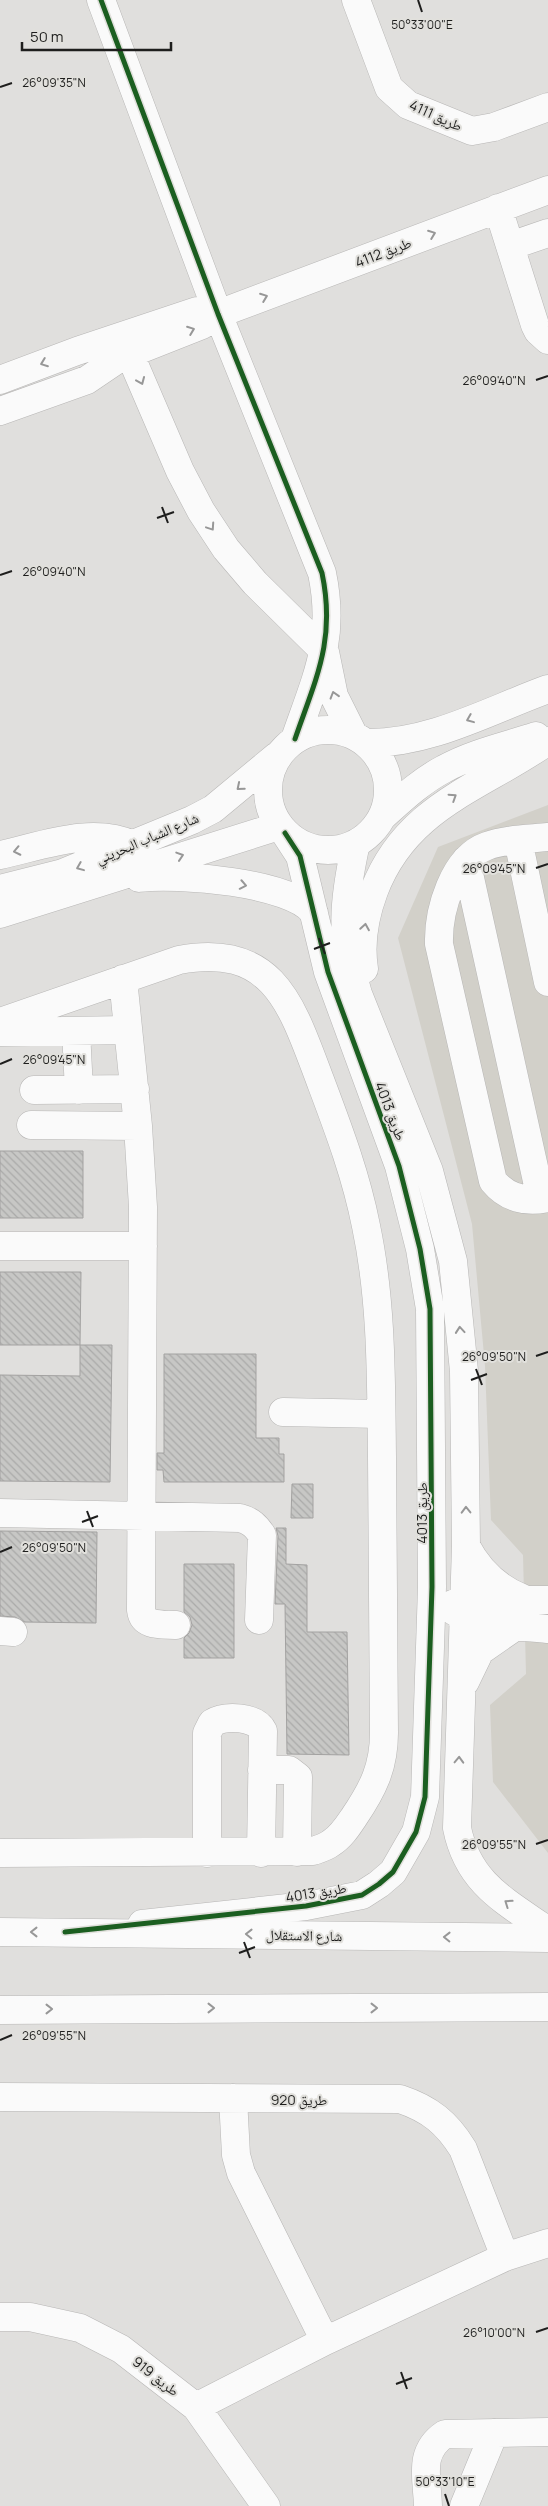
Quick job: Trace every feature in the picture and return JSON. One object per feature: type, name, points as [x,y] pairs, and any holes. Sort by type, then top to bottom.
[{"type":"street","points":[[101,0],[218,314],[322,573],[328,600],[325,652],[334,696],[360,739],[378,755],[385,769],[389,785],[388,801],[382,816],[372,832],[356,843],[342,848],[312,848],[298,842],[282,830],[270,810],[267,791],[270,773],[286,748],[325,652]]},
{"type":"street","name":"طريق 4111","points":[[356,0],[389,88],[408,105],[472,131],[546,113]]},
{"type":"street","name":"طريق 4112","points":[[126,345],[202,325],[218,314],[548,190]]},
{"type":"street","points":[[498,208],[535,324],[538,331],[548,340]]},
{"type":"street","points":[[510,246],[548,233]]},
{"type":"street","points":[[126,345],[180,471],[206,519],[226,549],[255,583],[325,652]]},
{"type":"street","points":[[0,380],[77,351],[126,345]]},
{"type":"street","points":[[0,411],[87,380],[126,345]]},
{"type":"street","points":[[77,351],[87,380]]},
{"type":"street","points":[[509,703],[548,670]]},
{"type":"street","points":[[286,748],[308,732],[323,729],[339,730],[360,739],[389,744],[415,739],[548,689]]},
{"type":"street","points":[[382,816],[415,788],[446,768],[463,760],[548,732]]},
{"type":"street","points":[[373,1028],[363,962],[364,933],[369,904],[379,877],[394,851],[412,828],[434,809],[548,741]]},
{"type":"street","name":"شارع الشباب البحريني","points":[[0,889],[63,874],[213,809],[286,748]]},
{"type":"street","name":"شارع الشباب البحريني","points":[[0,914],[90,884],[282,830]]},
{"type":"street","name":"طريق 4013","points":[[282,830],[300,856],[328,972],[399,1166],[420,1249],[430,1310],[447,1607],[462,1691],[457,1828],[460,1843],[473,1871],[483,1883],[548,1931]]},
{"type":"street","points":[[0,855],[99,836],[117,838],[133,845]]},
{"type":"street","points":[[466,860],[545,1199],[511,1197],[502,1192],[493,1181],[439,944],[440,914],[452,882],[466,860],[487,846],[548,837]]},
{"type":"street","points":[[518,840],[548,982]]},
{"type":"street","name":"طريق 4013","points":[[66,1932],[333,1903],[362,1895],[393,1872],[416,1832],[426,1797],[447,1607],[466,1546],[464,1371],[453,1261],[429,1171],[358,994],[351,972],[344,933],[344,902],[356,843]]},
{"type":"street","points":[[90,884],[153,876],[216,879],[295,898],[309,905],[314,913]]},
{"type":"street","points":[[0,1022],[178,960],[204,955],[228,958],[259,972],[272,982],[287,1001],[298,1024],[342,1137],[366,1226],[379,1316],[384,1754],[379,1774],[370,1793],[346,1829],[332,1843],[314,1851],[261,1853],[0,1853]]},
{"type":"street","points":[[123,979],[138,1126],[143,1246],[140,1516],[142,1614],[144,1619],[152,1624],[176,1625]]},
{"type":"street","points":[[0,1032],[128,1030]]},
{"type":"street","points":[[76,1031],[79,1090]]},
{"type":"street","points":[[34,1090],[135,1089]]},
{"type":"street","points":[[31,1124],[138,1126]]},
{"type":"street","points":[[0,1246],[143,1246]]},
{"type":"street","points":[[283,1412],[381,1414]]},
{"type":"street","points":[[0,1513],[240,1518],[250,1521],[262,1535],[263,1545],[259,1620]]},
{"type":"street","points":[[466,1546],[477,1564],[490,1579],[511,1594],[536,1600]]},
{"type":"street","points":[[447,1607],[536,1600]]},
{"type":"street","points":[[447,1607],[485,1623],[548,1629]]},
{"type":"street","points":[[462,1691],[480,1651],[516,1626]]},
{"type":"street","points":[[206,1853],[207,1733],[212,1723],[222,1719],[250,1720],[260,1725],[263,1731],[261,1853]]},
{"type":"street","points":[[262,1770],[289,1770],[298,1777],[297,1852]]},
{"type":"street","name":"شارع الاستقلال","points":[[0,1932],[548,1938]]},
{"type":"street","points":[[0,2010],[548,2007]]},
{"type":"street","name":"طريق 920","points":[[0,2097],[400,2099],[433,2113],[454,2133],[463,2149],[505,2257]]},
{"type":"street","points":[[233,2098],[236,2155],[241,2173],[325,2341]]},
{"type":"street","points":[[196,2407],[325,2341],[505,2257],[548,2243]]},
{"type":"street","name":"طريق 919","points":[[0,2317],[30,2317],[80,2328],[121,2349],[196,2407],[266,2506]]},
{"type":"street","points":[[428,2506],[426,2457],[433,2442],[445,2434],[548,2432]]},
{"type":"street","points":[[464,2506],[494,2433]]},
{"type":"shaded area","points":[[548,805],[548,1853],[493,1782],[490,1705],[526,1674],[523,1555],[491,1520],[485,1366],[472,1224],[398,938],[438,847]]},
{"type":"building","points":[[0,1151],[83,1151],[83,1218],[0,1218]]},
{"type":"building","points":[[0,1272],[81,1272],[80,1345],[0,1345]]},
{"type":"building","points":[[80,1345],[112,1345],[110,1482],[0,1481],[0,1375],[80,1376]]},
{"type":"building","points":[[164,1354],[256,1354],[256,1438],[279,1438],[279,1454],[284,1454],[284,1482],[164,1482],[163,1470],[157,1470],[157,1453],[164,1453]]},
{"type":"building","points":[[292,1484],[313,1484],[313,1518],[291,1518]]},
{"type":"building","points":[[276,1528],[286,1528],[286,1564],[307,1565],[307,1632],[347,1632],[349,1755],[287,1754],[285,1604],[275,1604],[278,1536]]},
{"type":"building","points":[[0,1531],[97,1532],[96,1623],[24,1622],[15,1617],[0,1616]]},
{"type":"building","points":[[184,1564],[234,1564],[234,1658],[184,1658],[184,1638],[189,1633],[192,1625],[190,1617],[184,1612]]},
{"type":"cycle path","points":[[101,0],[218,314],[322,573],[327,619],[322,658],[295,739]]},
{"type":"cycle path","points":[[65,1932],[306,1906],[362,1895],[393,1872],[416,1832],[425,1797],[432,1587],[430,1309],[420,1249],[399,1166],[328,972],[300,856],[285,833]]}]
